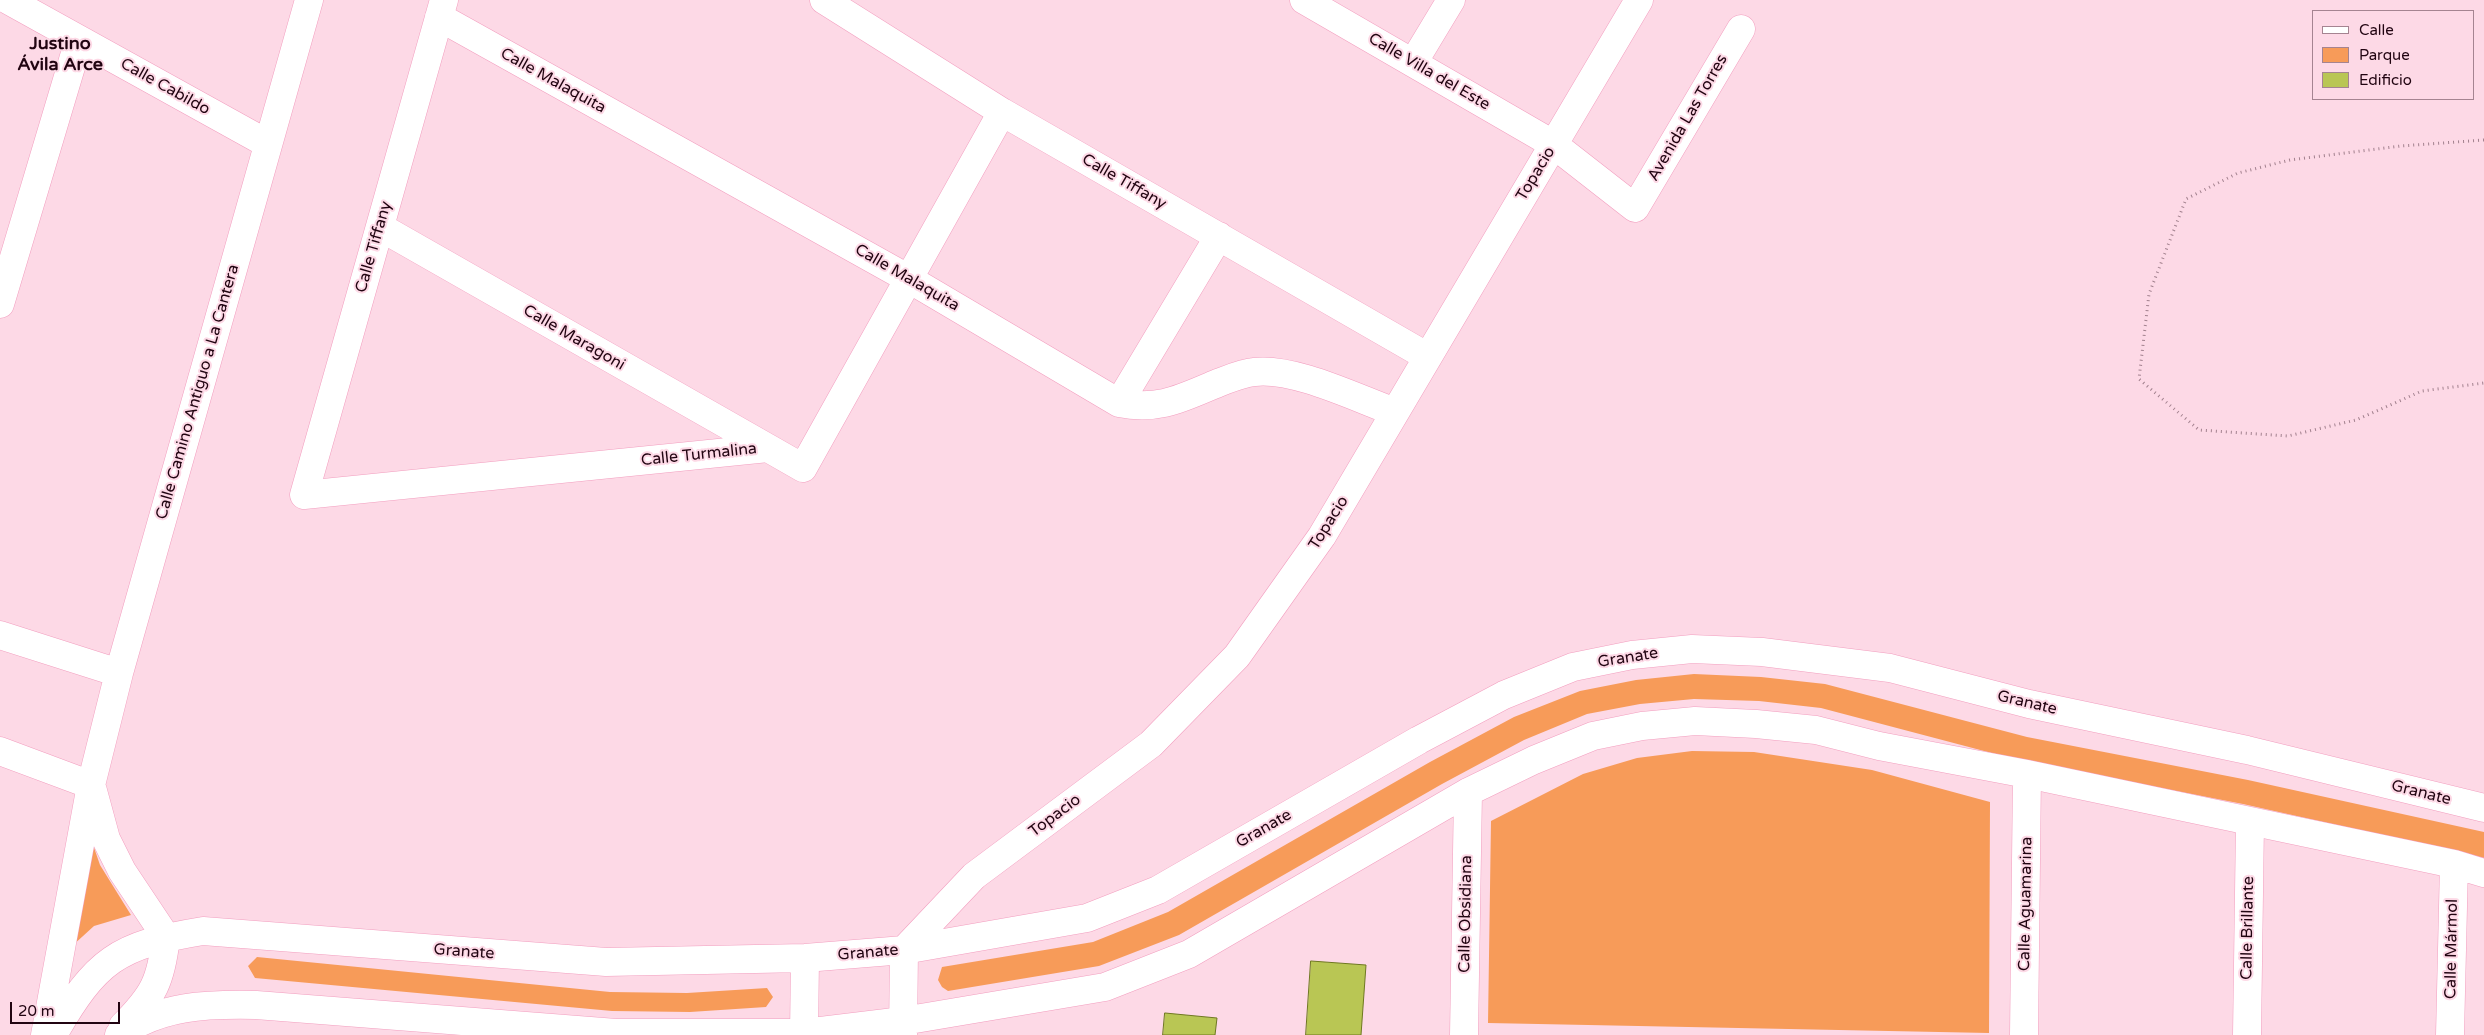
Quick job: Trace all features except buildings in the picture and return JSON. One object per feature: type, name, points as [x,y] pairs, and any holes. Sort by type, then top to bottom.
[{"type":"street","name":"Calle Cabildo","points":[[8,0],[268,144]]},
{"type":"street","name":"Calle Camino Antiguo a La Cantera","points":[[45,1035],[91,785],[119,673],[309,0]]},
{"type":"street","name":"Calle Tiffany","points":[[824,0],[1002,112],[1428,357]]},
{"type":"street","name":"Calle Villa del Este","points":[[1304,0],[1553,144],[1636,208]]},
{"type":"street","points":[[1413,63],[1451,0]]},
{"type":"street","name":"Topacio","points":[[904,950],[974,876],[1151,744],[1236,656],[1322,536],[1638,0]]},
{"type":"street","name":"Calle Tiffany","points":[[304,495],[441,9]]},
{"type":"street","name":"Calle Malaquita","points":[[441,9],[1120,403],[1139,407],[1166,404],[1229,378],[1253,372],[1281,372],[1395,412]]},
{"type":"street","name":"Avenida Las Torres","points":[[1636,208],[1741,28]]},
{"type":"street","points":[[0,304],[79,40]]},
{"type":"street","name":"Calle Turmalina","points":[[304,495],[768,448],[803,468],[1002,112]]},
{"type":"street","name":"Calle Maragoni","points":[[380,227],[768,448]]},
{"type":"street","points":[[1120,403],[1219,236]]},
{"type":"street","points":[[0,635],[119,673]]},
{"type":"street","name":"Granate","points":[[54,1035],[89,979],[108,962],[131,948],[166,937],[203,931],[606,962],[805,958],[904,950],[1086,918],[1158,890],[1419,740],[1504,695],[1573,667],[1632,655],[1692,649],[1762,652],[1890,668],[2029,704],[2247,750],[2484,808]]},
{"type":"street","points":[[119,1035],[130,1027],[154,1017],[203,1004],[256,1005],[391,1026],[616,1033],[804,1034],[903,1028],[1105,987],[1189,954],[1468,792],[1534,760],[1593,736],[1642,726],[1695,721],[1756,724],[1816,730],[1879,746],[2027,774],[2454,864],[2484,874]]},
{"type":"street","points":[[0,751],[91,785],[106,839],[122,871],[166,937],[163,960],[156,986],[145,1004],[115,1035]]},
{"type":"street","name":"Calle Aguamarina","points":[[2024,1035],[2027,774]]},
{"type":"street","name":"Calle Obsidiana","points":[[1464,1035],[1468,792]]},
{"type":"street","name":"Calle Brillante","points":[[2247,1035],[2250,822]]},
{"type":"street","name":"Calle Mármol","points":[[2450,1035],[2454,864]]},
{"type":"street","points":[[903,1028],[904,950]]},
{"type":"street","points":[[804,1034],[805,958]]},
{"type":"path","points":[[2484,140],[2401,146],[2290,160],[2238,173],[2186,200],[2149,294],[2139,379],[2199,430],[2288,436],[2356,420],[2422,390],[2484,383]]},
{"type":"green space","points":[[1694,674],[1761,677],[1825,684],[2027,737],[2248,780],[2484,832],[2484,858],[2243,804],[2022,761],[1821,708],[1759,701],[1694,699],[1640,704],[1587,714],[1524,740],[1442,784],[1179,935],[1099,966],[948,991],[942,987],[938,980],[942,967],[1093,942],[1168,912],[1430,762],[1514,717],[1580,691],[1636,680]]},
{"type":"green space","points":[[1692,751],[1754,752],[1872,770],[1990,802],[1989,1033],[1488,1023],[1491,821],[1583,774],[1637,758]]},
{"type":"green space","points":[[88,830],[100,865],[131,915],[94,926],[60,957]]},
{"type":"green space","points":[[257,957],[610,992],[687,993],[767,988],[773,997],[766,1007],[690,1012],[612,1011],[255,978],[248,966]]},
{"type":"district","name":"Justino Ávila Arce","points":[[60,54]]}]
